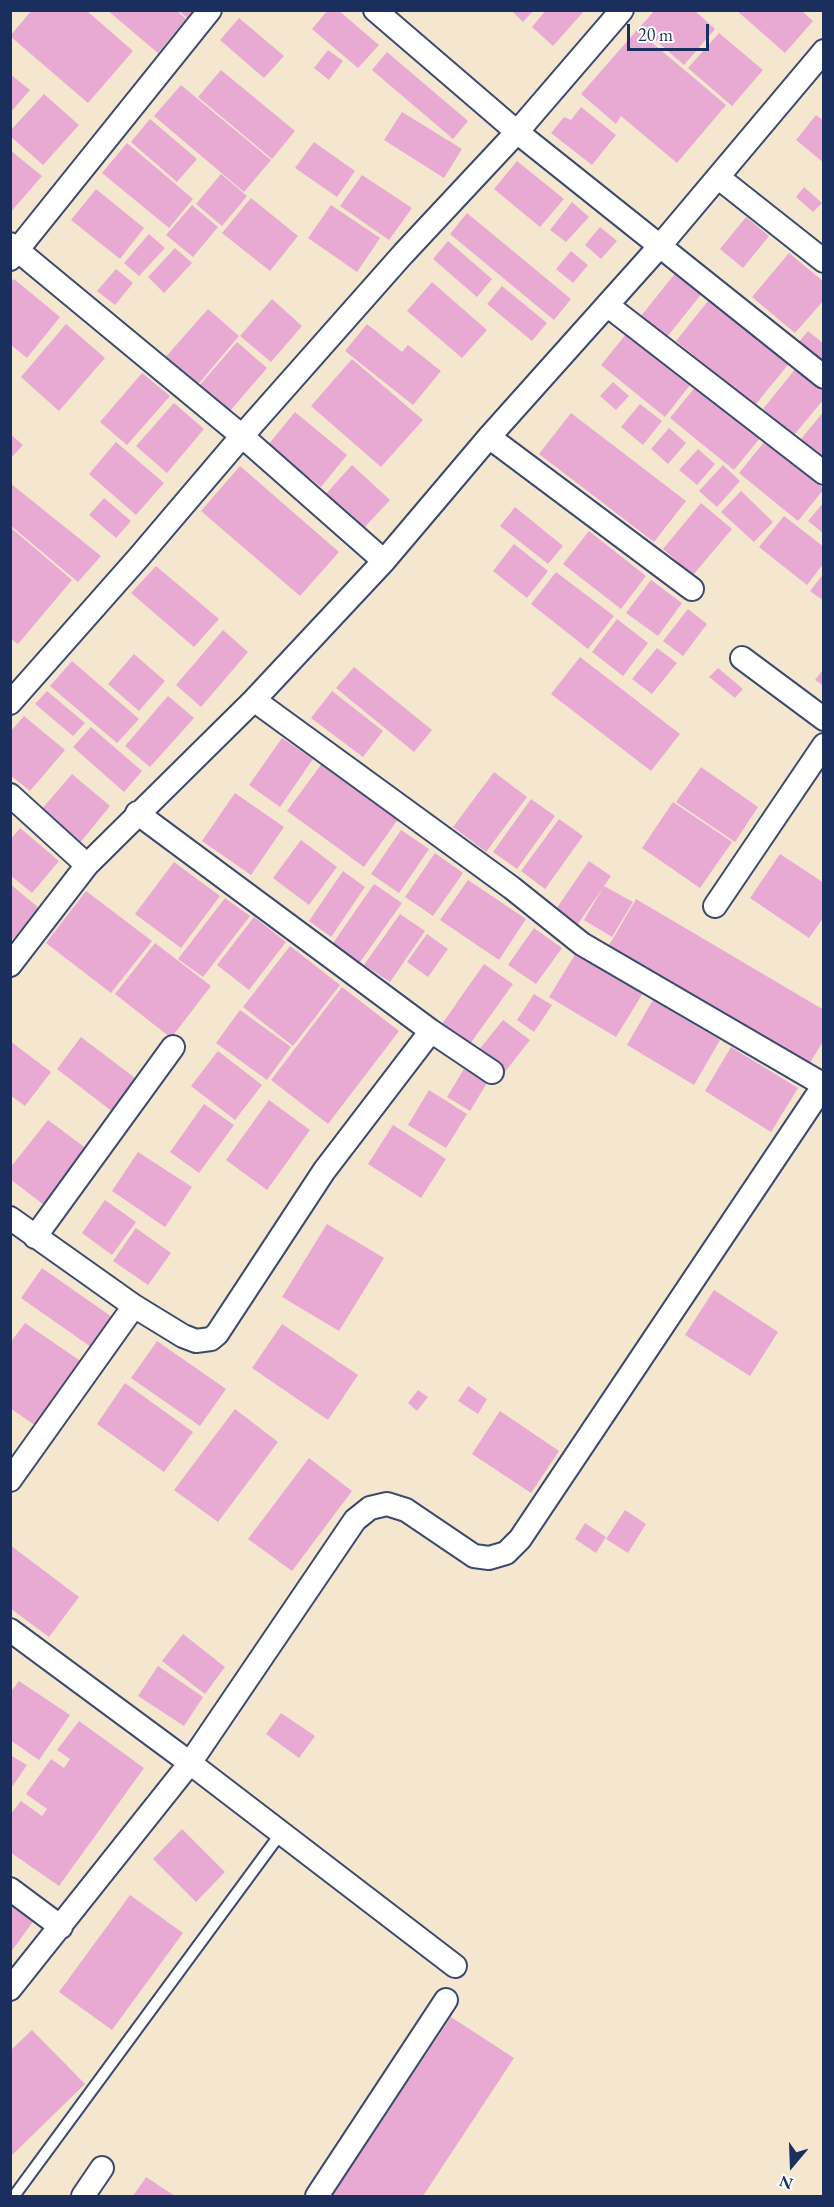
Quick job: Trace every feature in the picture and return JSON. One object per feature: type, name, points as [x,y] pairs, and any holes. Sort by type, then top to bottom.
[{"type":"street","points":[[210,10],[13,251],[242,436],[384,561]]},
{"type":"street","points":[[375,10],[517,132],[659,248],[824,377]]},
{"type":"street","points":[[10,703],[242,436],[403,254],[517,132],[622,10]]},
{"type":"street","points":[[10,965],[87,866],[137,813],[254,700],[384,561],[489,437],[659,248],[824,51]]},
{"type":"street","points":[[719,178],[824,261]]},
{"type":"street","points":[[607,305],[824,473]]},
{"type":"street","points":[[489,437],[692,589]]},
{"type":"street","points":[[742,658],[824,719]]},
{"type":"street","points":[[10,1989],[62,1927],[190,1763],[355,1520],[370,1508],[387,1504],[406,1510],[474,1556],[489,1558],[506,1553],[520,1539],[824,1085],[582,944],[512,888],[254,700]]},
{"type":"street","points":[[715,906],[824,745]]},
{"type":"street","points":[[10,795],[87,866]]},
{"type":"street","points":[[137,813],[430,1031],[492,1072]]},
{"type":"street","points":[[10,1218],[134,1306],[183,1336],[196,1341],[211,1339],[324,1171],[430,1031]]},
{"type":"street","points":[[35,1237],[172,1047]]},
{"type":"street","points":[[10,1480],[134,1306]]},
{"type":"street","points":[[10,1630],[190,1763],[455,1966]]},
{"type":"street","points":[[10,1889],[62,1927]]},
{"type":"street","points":[[318,2196],[446,2000]]},
{"type":"street","points":[[83,2196],[102,2168]]},
{"type":"lane","points":[[14,2196],[281,1833]]},
{"type":"building","points":[[32,10],[86,10],[133,51],[88,103],[10,36]]},
{"type":"building","points":[[107,10],[176,10],[186,19],[158,53]]},
{"type":"building","points":[[178,10],[195,10],[188,19]]},
{"type":"building","points":[[328,10],[338,10],[379,45],[358,68],[312,29]]},
{"type":"building","points":[[511,10],[534,10],[523,22]]},
{"type":"building","points":[[546,10],[585,10],[553,46],[532,27]]},
{"type":"building","points":[[655,10],[694,10],[715,29],[684,65],[640,27]]},
{"type":"building","points":[[736,10],[801,10],[813,21],[785,53]]},
{"type":"building","points":[[239,18],[284,56],[264,78],[220,40]]},
{"type":"building","points":[[637,30],[726,105],[677,163],[621,116],[616,124],[581,94]]},
{"type":"building","points":[[719,33],[763,70],[732,106],[688,68]]},
{"type":"building","points":[[328,50],[343,61],[329,80],[314,68]]},
{"type":"building","points":[[387,52],[468,121],[453,139],[372,70]]},
{"type":"building","points":[[221,70],[295,131],[272,159],[198,97]]},
{"type":"building","points":[[10,74],[30,90],[10,113]]},
{"type":"building","points":[[181,85],[271,160],[244,192],[154,116]]},
{"type":"building","points":[[44,94],[79,125],[43,165],[10,136],[10,131]]},
{"type":"building","points":[[581,107],[616,135],[592,165],[551,133],[564,117],[571,120]]},
{"type":"building","points":[[402,112],[462,149],[444,178],[384,140]]},
{"type":"building","points":[[816,115],[824,121],[824,163],[796,140]]},
{"type":"building","points":[[150,119],[197,159],[177,182],[131,142]]},
{"type":"building","points":[[314,142],[355,171],[337,197],[295,168]]},
{"type":"building","points":[[127,143],[193,199],[169,228],[102,173]]},
{"type":"building","points":[[10,150],[42,176],[10,213]]},
{"type":"building","points":[[517,161],[564,199],[540,227],[494,189]]},
{"type":"building","points":[[221,174],[247,196],[222,226],[196,204]]},
{"type":"building","points":[[362,175],[412,208],[389,240],[340,206]]},
{"type":"building","points":[[804,187],[822,203],[813,212],[796,197]]},
{"type":"building","points":[[96,189],[144,228],[120,259],[71,220]]},
{"type":"building","points":[[251,198],[298,236],[270,271],[222,233]]},
{"type":"building","points":[[572,202],[589,217],[566,242],[550,230]]},
{"type":"building","points":[[192,205],[218,227],[193,257],[166,235]]},
{"type":"building","points":[[331,205],[380,238],[357,272],[308,238]]},
{"type":"building","points":[[467,213],[571,299],[554,320],[450,234]]},
{"type":"building","points":[[746,217],[769,236],[743,268],[720,249]]},
{"type":"building","points":[[600,227],[617,241],[601,259],[585,245]]},
{"type":"building","points":[[149,234],[165,248],[139,276],[124,263]]},
{"type":"building","points":[[448,241],[492,279],[477,297],[433,259]]},
{"type":"building","points":[[175,248],[192,263],[164,293],[148,277]]},
{"type":"building","points":[[571,251],[588,265],[573,283],[556,269]]},
{"type":"building","points":[[789,253],[824,282],[824,300],[795,333],[752,297]]},
{"type":"building","points":[[116,269],[133,283],[115,305],[97,291]]},
{"type":"building","points":[[677,271],[703,292],[667,337],[641,316]]},
{"type":"building","points":[[14,279],[60,317],[27,358],[10,344],[10,283]]},
{"type":"building","points":[[432,282],[487,330],[462,358],[407,311]]},
{"type":"building","points":[[502,286],[547,323],[532,341],[487,304]]},
{"type":"building","points":[[712,296],[792,360],[755,405],[676,341]]},
{"type":"building","points":[[272,299],[302,326],[271,362],[240,336]]},
{"type":"building","points":[[208,309],[239,336],[195,388],[163,360]]},
{"type":"building","points":[[66,324],[105,358],[59,411],[21,377]]},
{"type":"building","points":[[367,324],[402,352],[408,345],[441,371],[413,405],[345,351]]},
{"type":"building","points":[[808,331],[824,344],[824,366],[797,344]]},
{"type":"building","points":[[627,333],[690,385],[665,417],[601,365]]},
{"type":"building","points":[[237,342],[267,368],[229,412],[199,386]]},
{"type":"building","points":[[352,359],[423,420],[381,467],[311,406]]},
{"type":"building","points":[[796,368],[824,391],[824,399],[794,435],[763,409]]},
{"type":"building","points":[[142,373],[170,396],[127,445],[100,422]]},
{"type":"building","points":[[613,382],[629,396],[616,410],[600,396]]},
{"type":"building","points":[[696,386],[760,438],[734,470],[670,418]]},
{"type":"building","points":[[174,403],[204,429],[167,473],[136,446]]},
{"type":"building","points":[[640,404],[662,421],[643,445],[621,427]]},
{"type":"building","points":[[824,411],[824,457],[801,439]]},
{"type":"building","points":[[295,412],[347,455],[321,487],[268,445]]},
{"type":"building","points":[[571,413],[686,501],[654,542],[539,454]]},
{"type":"building","points":[[669,428],[686,443],[668,464],[651,449]]},
{"type":"building","points":[[10,434],[23,445],[10,459]]},
{"type":"building","points":[[765,441],[824,489],[798,521],[739,473]]},
{"type":"building","points":[[116,442],[164,483],[136,515],[89,474]]},
{"type":"building","points":[[698,449],[715,464],[697,485],[679,470]]},
{"type":"building","points":[[352,465],[390,500],[361,531],[323,497]]},
{"type":"building","points":[[723,465],[740,481],[717,507],[699,491]]},
{"type":"building","points":[[240,466],[339,552],[300,596],[201,511]]},
{"type":"building","points":[[10,483],[101,556],[78,582],[10,525]]},
{"type":"building","points":[[741,491],[773,522],[754,542],[721,512]]},
{"type":"building","points":[[104,498],[131,521],[116,538],[89,515]]},
{"type":"building","points":[[824,502],[824,534],[808,521]]},
{"type":"building","points":[[701,503],[732,529],[693,575],[663,549]]},
{"type":"building","points":[[515,507],[563,546],[548,564],[500,526]]},
{"type":"building","points":[[784,516],[824,547],[824,563],[807,585],[759,547]]},
{"type":"building","points":[[10,527],[72,580],[18,644],[10,638]]},
{"type":"building","points":[[589,531],[646,576],[621,609],[563,564]]},
{"type":"building","points":[[514,544],[548,571],[527,598],[493,571]]},
{"type":"building","points":[[156,566],[219,619],[194,647],[131,593]]},
{"type":"building","points":[[556,572],[614,616],[588,649],[531,604]]},
{"type":"building","points":[[824,573],[824,601],[810,591]]},
{"type":"building","points":[[651,580],[682,603],[658,636],[626,613]]},
{"type":"building","points":[[688,609],[707,624],[683,656],[663,641]]},
{"type":"building","points":[[617,619],[648,643],[623,676],[592,652]]},
{"type":"building","points":[[223,630],[248,652],[201,707],[176,685]]},
{"type":"building","points":[[657,648],[677,663],[652,694],[632,679]]},
{"type":"building","points":[[134,654],[165,681],[139,711],[108,684]]},
{"type":"building","points":[[580,657],[680,734],[651,771],[551,694]]},
{"type":"building","points":[[72,661],[139,719],[117,743],[50,686]]},
{"type":"building","points":[[354,667],[432,730],[414,752],[336,688]]},
{"type":"building","points":[[718,668],[743,689],[735,698],[709,677]]},
{"type":"building","points":[[824,668],[824,686],[815,680]]},
{"type":"building","points":[[47,691],[85,723],[73,736],[35,704]]},
{"type":"building","points":[[332,691],[383,731],[363,757],[311,718]]},
{"type":"building","points":[[168,696],[194,718],[150,767],[125,746]]},
{"type":"building","points":[[24,716],[65,750],[30,791],[10,775],[10,732]]},
{"type":"building","points":[[91,727],[142,771],[124,792],[73,747]]},
{"type":"building","points":[[282,738],[313,759],[280,807],[249,785]]},
{"type":"building","points":[[323,762],[399,818],[364,867],[287,811]]},
{"type":"building","points":[[701,767],[758,807],[735,842],[676,802]]},
{"type":"building","points":[[494,772],[527,797],[486,852],[453,827]]},
{"type":"building","points":[[72,774],[110,806],[80,843],[41,810]]},
{"type":"building","points":[[235,793],[284,827],[251,875],[202,841]]},
{"type":"building","points":[[531,799],[555,816],[517,869],[493,852]]},
{"type":"building","points":[[673,802],[732,842],[700,888],[642,848]]},
{"type":"building","points":[[559,819],[583,836],[545,889],[521,871]]},
{"type":"building","points":[[20,828],[59,861],[32,893],[10,875],[10,840]]},
{"type":"building","points":[[401,830],[429,849],[399,893],[371,874]]},
{"type":"building","points":[[301,840],[337,867],[309,905],[273,878]]},
{"type":"building","points":[[435,853],[463,873],[433,916],[405,897]]},
{"type":"building","points":[[780,854],[824,883],[824,917],[809,938],[750,898]]},
{"type":"building","points":[[589,861],[611,876],[578,924],[556,909]]},
{"type":"building","points":[[174,862],[220,896],[181,948],[135,914]]},
{"type":"building","points":[[343,871],[365,887],[331,937],[309,921]]},
{"type":"building","points":[[468,880],[526,919],[499,960],[440,920]]},
{"type":"building","points":[[10,884],[39,908],[13,939],[10,937]]},
{"type":"building","points":[[374,884],[402,903],[360,962],[333,943]]},
{"type":"building","points":[[604,886],[633,902],[612,937],[584,920]]},
{"type":"building","points":[[86,891],[152,941],[111,993],[46,943]]},
{"type":"building","points":[[225,898],[250,916],[203,977],[178,959]]},
{"type":"building","points":[[636,899],[824,1010],[824,1040],[808,1066],[608,947]]},
{"type":"building","points":[[400,914],[425,931],[390,982],[364,965]]},
{"type":"building","points":[[254,917],[286,942],[249,990],[217,965]]},
{"type":"building","points":[[534,928],[562,948],[536,984],[508,965]]},
{"type":"building","points":[[427,934],[448,949],[428,977],[407,962]]},
{"type":"building","points":[[155,943],[211,986],[171,1038],[115,994]]},
{"type":"building","points":[[290,946],[340,985],[293,1046],[243,1007]]},
{"type":"building","points":[[576,953],[643,993],[616,1037],[549,997]]},
{"type":"building","points":[[484,964],[513,984],[470,1044],[442,1024]]},
{"type":"building","points":[[342,987],[399,1031],[328,1124],[271,1080]]},
{"type":"building","points":[[534,994],[552,1005],[534,1032],[517,1020]]},
{"type":"building","points":[[653,1000],[720,1040],[694,1085],[627,1045]]},
{"type":"building","points":[[240,1010],[291,1047],[267,1080],[216,1043]]},
{"type":"building","points":[[503,1020],[530,1040],[504,1073],[478,1051]]},
{"type":"building","points":[[81,1037],[139,1081],[114,1113],[57,1069]]},
{"type":"building","points":[[10,1041],[51,1072],[25,1106],[10,1095]]},
{"type":"building","points":[[731,1047],[798,1088],[771,1132],[705,1091]]},
{"type":"building","points":[[218,1051],[262,1085],[235,1120],[191,1086]]},
{"type":"building","points":[[464,1069],[487,1083],[470,1111],[447,1097]]},
{"type":"building","points":[[429,1090],[467,1114],[446,1148],[408,1125]]},
{"type":"building","points":[[269,1100],[310,1130],[267,1190],[226,1160]]},
{"type":"building","points":[[204,1104],[234,1125],[199,1173],[170,1152]]},
{"type":"building","points":[[48,1120],[87,1149],[44,1205],[10,1179],[10,1168]]},
{"type":"building","points":[[393,1125],[446,1159],[421,1198],[368,1164]]},
{"type":"building","points":[[138,1152],[192,1187],[165,1227],[112,1191]]},
{"type":"building","points":[[105,1200],[136,1222],[112,1255],[82,1233]]},
{"type":"building","points":[[327,1224],[384,1258],[339,1331],[282,1297]]},
{"type":"building","points":[[136,1228],[171,1253],[148,1285],[113,1261]]},
{"type":"building","points":[[42,1268],[112,1317],[91,1347],[21,1298]]},
{"type":"building","points":[[714,1290],[778,1332],[750,1376],[685,1335]]},
{"type":"building","points":[[25,1323],[82,1362],[36,1426],[10,1408],[10,1343]]},
{"type":"building","points":[[282,1324],[358,1375],[328,1420],[252,1368]]},
{"type":"building","points":[[157,1341],[226,1389],[200,1426],[131,1378]]},
{"type":"building","points":[[125,1383],[193,1432],[164,1472],[97,1424]]},
{"type":"building","points":[[468,1386],[487,1399],[478,1414],[458,1401]]},
{"type":"building","points":[[418,1390],[428,1397],[417,1411],[408,1403]]},
{"type":"building","points":[[235,1409],[278,1442],[218,1522],[174,1490]]},
{"type":"building","points":[[500,1411],[559,1451],[531,1493],[472,1454]]},
{"type":"building","points":[[309,1458],[352,1491],[292,1571],[248,1539]]},
{"type":"building","points":[[625,1510],[646,1524],[628,1553],[606,1539]]},
{"type":"building","points":[[585,1523],[606,1537],[596,1553],[575,1539]]},
{"type":"building","points":[[10,1545],[79,1597],[49,1637],[10,1608]]},
{"type":"building","points":[[183,1634],[225,1667],[205,1694],[162,1661]]},
{"type":"building","points":[[158,1666],[203,1697],[184,1726],[138,1696]]},
{"type":"building","points":[[19,1681],[70,1715],[39,1760],[10,1740],[10,1693]]},
{"type":"building","points":[[281,1713],[315,1736],[299,1758],[266,1734]]},
{"type":"building","points":[[79,1721],[144,1768],[59,1886],[10,1852],[10,1815],[21,1801],[42,1816],[47,1809],[26,1794],[51,1759],[64,1768],[70,1759],[57,1750]]},
{"type":"building","points":[[10,1755],[27,1765],[10,1790]]},
{"type":"building","points":[[182,1829],[225,1872],[196,1902],[153,1859]]},
{"type":"building","points":[[130,1895],[183,1933],[112,2030],[59,1992]]},
{"type":"building","points":[[10,1896],[38,1915],[10,1953]]},
{"type":"building","points":[[451,2017],[514,2058],[423,2196],[332,2196]]},
{"type":"building","points":[[32,2030],[85,2084],[10,2157],[10,2051]]},
{"type":"building","points":[[146,2177],[175,2196],[133,2196]]}]
